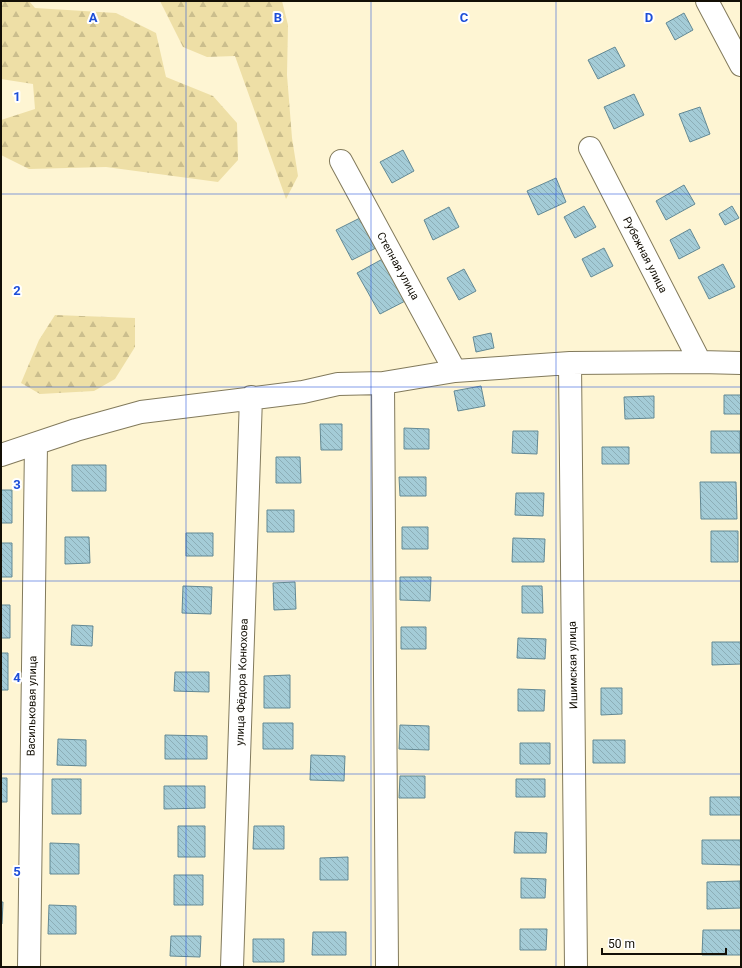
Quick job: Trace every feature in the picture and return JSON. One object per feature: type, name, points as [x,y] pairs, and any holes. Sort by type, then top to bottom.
[{"type":"street","points":[[707,1],[741,65]]},
{"type":"street","name":"Рубежная улица","points":[[590,148],[700,362]]},
{"type":"street","name":"Степная улица","points":[[341,161],[455,372]]},
{"type":"street","points":[[1,455],[76,430],[141,412],[251,397],[303,392],[338,384],[382,383],[455,372],[570,363],[741,363]]},
{"type":"street","name":"Ишимская улица","points":[[570,363],[576,967]]},
{"type":"street","points":[[382,383],[387,967]]},
{"type":"street","name":"улица Фёдора Конюхова","points":[[232,967],[251,397]]},
{"type":"street","name":"Васильковая улица","points":[[29,967],[36,444]]},
{"type":"green space","points":[[1,1],[29,1],[35,8],[116,13],[156,33],[166,77],[213,96],[237,123],[238,160],[218,182],[106,167],[29,169],[1,155],[1,120],[35,109],[33,84],[1,79]]},
{"type":"green space","points":[[160,1],[282,1],[288,25],[287,75],[292,138],[298,176],[286,199],[235,56],[207,57],[183,47]]},
{"type":"green space","points":[[55,315],[135,318],[135,347],[115,379],[94,391],[40,394],[21,383],[39,340]]},
{"type":"building","points":[[684,13],[693,30],[675,40],[666,23]]},
{"type":"building","points":[[615,47],[625,66],[598,79],[588,60]]},
{"type":"building","points":[[634,94],[644,115],[614,129],[604,107]]},
{"type":"building","points":[[700,107],[710,134],[690,142],[679,114]]},
{"type":"building","points":[[403,150],[414,171],[392,183],[380,162]]},
{"type":"building","points":[[556,178],[566,202],[538,215],[527,191]]},
{"type":"building","points":[[684,185],[695,204],[666,220],[656,201]]},
{"type":"building","points":[[584,206],[596,227],[575,238],[564,217]]},
{"type":"building","points":[[732,206],[739,218],[725,225],[719,214]]},
{"type":"building","points":[[449,207],[459,227],[433,240],[424,220]]},
{"type":"building","points":[[360,218],[376,248],[352,260],[336,230]]},
{"type":"building","points":[[690,229],[700,248],[679,259],[670,240]]},
{"type":"building","points":[[604,248],[613,266],[591,277],[582,259]]},
{"type":"building","points":[[388,256],[411,298],[380,314],[357,273]]},
{"type":"building","points":[[723,264],[735,287],[709,299],[698,277]]},
{"type":"building","points":[[464,269],[476,291],[459,300],[447,278]]},
{"type":"building","points":[[491,333],[494,348],[476,352],[473,337]]},
{"type":"building","points":[[481,386],[485,406],[458,411],[454,391]]},
{"type":"building","points":[[724,395],[741,395],[741,414],[724,414]]},
{"type":"building","points":[[654,396],[654,418],[625,419],[624,397]]},
{"type":"building","points":[[320,424],[342,424],[342,450],[321,450]]},
{"type":"building","points":[[404,428],[429,429],[429,449],[404,449]]},
{"type":"building","points":[[513,431],[538,431],[537,454],[512,453]]},
{"type":"building","points":[[711,431],[740,431],[740,453],[711,453]]},
{"type":"building","points":[[602,447],[629,447],[629,464],[602,464]]},
{"type":"building","points":[[276,457],[300,457],[301,483],[276,483]]},
{"type":"building","points":[[72,465],[106,465],[106,491],[72,491]]},
{"type":"building","points":[[399,477],[426,477],[426,496],[400,496]]},
{"type":"building","points":[[700,482],[736,482],[737,519],[701,519]]},
{"type":"building","points":[[1,490],[12,490],[12,523],[1,523]]},
{"type":"building","points":[[516,493],[544,493],[543,516],[515,515]]},
{"type":"building","points":[[267,510],[294,510],[294,532],[267,532]]},
{"type":"building","points":[[402,527],[428,527],[428,549],[402,549]]},
{"type":"building","points":[[711,531],[738,531],[738,562],[711,562]]},
{"type":"building","points":[[186,533],[213,533],[213,556],[186,556]]},
{"type":"building","points":[[65,537],[89,537],[90,563],[65,564]]},
{"type":"building","points":[[513,538],[545,539],[544,562],[512,562]]},
{"type":"building","points":[[1,543],[12,543],[12,577],[1,577]]},
{"type":"building","points":[[400,577],[431,577],[430,601],[400,600]]},
{"type":"building","points":[[295,582],[296,609],[274,610],[273,583]]},
{"type":"building","points":[[183,586],[212,587],[211,614],[182,613]]},
{"type":"building","points":[[522,586],[542,586],[543,613],[522,613]]},
{"type":"building","points":[[1,605],[10,605],[10,638],[1,638]]},
{"type":"building","points":[[72,625],[93,626],[92,646],[71,645]]},
{"type":"building","points":[[401,627],[426,627],[426,649],[401,649]]},
{"type":"building","points":[[518,638],[546,639],[545,659],[517,658]]},
{"type":"building","points":[[712,642],[741,642],[741,664],[712,665]]},
{"type":"building","points":[[1,653],[8,653],[8,690],[1,690]]},
{"type":"building","points":[[175,672],[209,672],[209,692],[174,691]]},
{"type":"building","points":[[290,675],[290,708],[264,708],[264,676]]},
{"type":"building","points":[[601,688],[622,688],[622,714],[601,715]]},
{"type":"building","points":[[518,689],[545,690],[544,711],[518,711]]},
{"type":"building","points":[[263,723],[293,723],[293,749],[263,749]]},
{"type":"building","points":[[400,725],[429,726],[429,750],[399,749]]},
{"type":"building","points":[[165,735],[207,736],[207,759],[165,759]]},
{"type":"building","points":[[58,739],[86,740],[86,766],[57,765]]},
{"type":"building","points":[[593,740],[625,740],[625,763],[593,763]]},
{"type":"building","points":[[520,743],[550,743],[550,764],[520,764]]},
{"type":"building","points":[[311,755],[345,756],[344,781],[310,780]]},
{"type":"building","points":[[400,776],[425,776],[425,798],[399,798]]},
{"type":"building","points":[[1,778],[7,778],[7,802],[1,802]]},
{"type":"building","points":[[52,779],[81,779],[81,814],[52,814]]},
{"type":"building","points":[[516,779],[545,779],[545,797],[516,797]]},
{"type":"building","points":[[164,786],[205,786],[205,808],[164,809]]},
{"type":"building","points":[[710,797],[741,797],[741,815],[710,815]]},
{"type":"building","points":[[178,826],[205,826],[205,857],[178,857]]},
{"type":"building","points":[[254,826],[284,826],[284,849],[253,849]]},
{"type":"building","points":[[515,832],[547,833],[546,853],[514,853]]},
{"type":"building","points":[[702,840],[741,840],[741,865],[702,864]]},
{"type":"building","points":[[50,843],[79,844],[79,874],[50,874]]},
{"type":"building","points":[[348,857],[348,880],[320,880],[320,858]]},
{"type":"building","points":[[174,875],[203,875],[203,905],[174,905]]},
{"type":"building","points":[[521,878],[546,879],[545,898],[521,898]]},
{"type":"building","points":[[740,881],[741,908],[707,909],[707,882]]},
{"type":"building","points":[[1,902],[3,902],[2,924],[1,924]]},
{"type":"building","points":[[49,905],[76,906],[76,934],[48,934]]},
{"type":"building","points":[[520,929],[547,929],[546,950],[520,950]]},
{"type":"building","points":[[703,930],[741,930],[741,955],[702,955]]},
{"type":"building","points":[[313,932],[346,932],[346,955],[312,955]]},
{"type":"building","points":[[171,936],[201,936],[200,957],[170,956]]},
{"type":"building","points":[[253,939],[284,939],[284,962],[253,962]]}]
